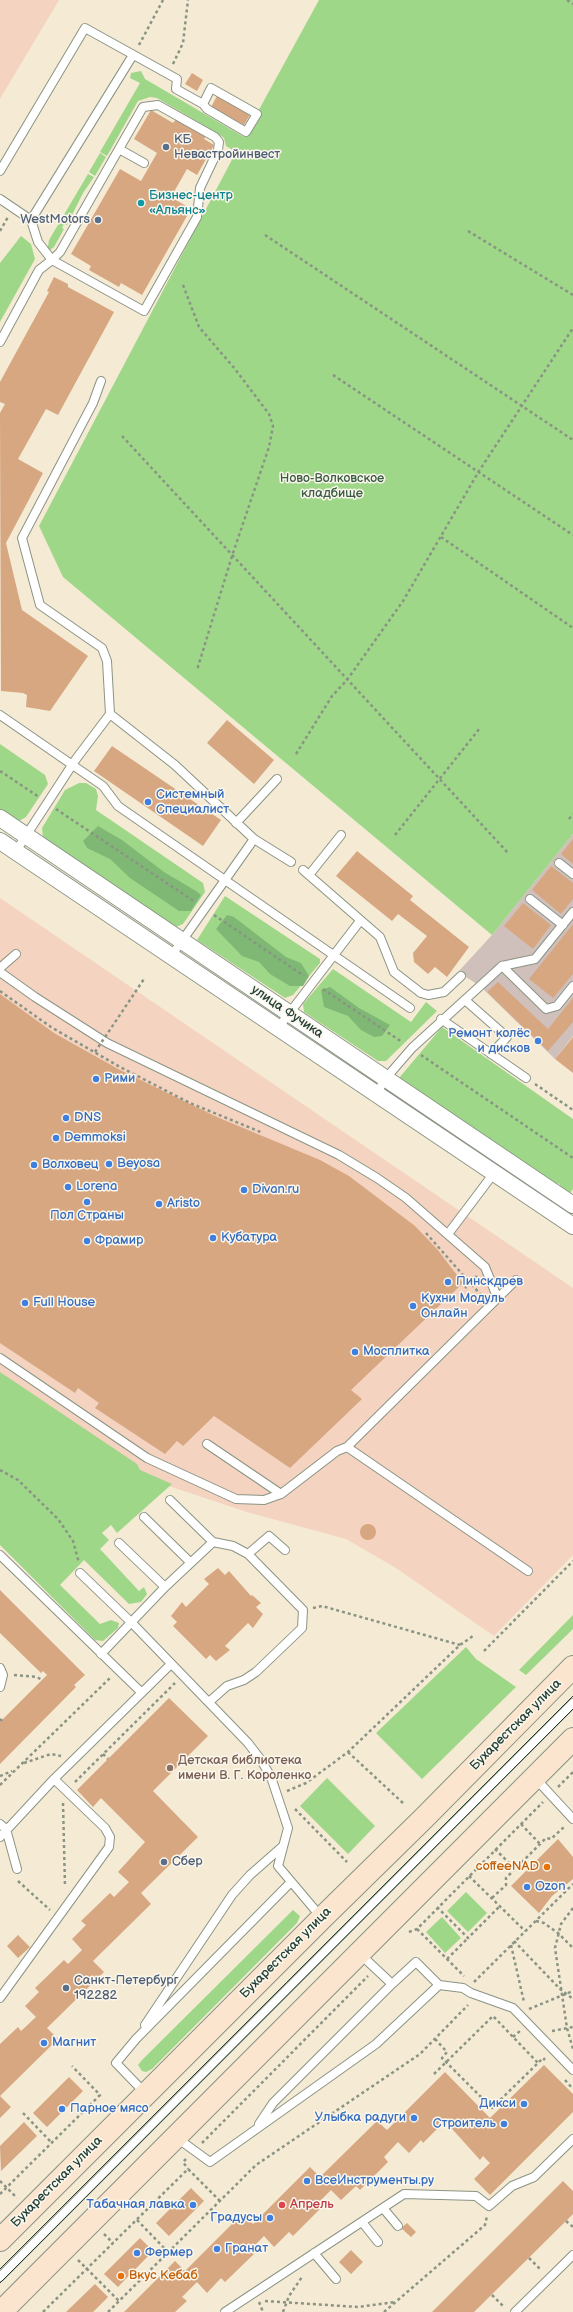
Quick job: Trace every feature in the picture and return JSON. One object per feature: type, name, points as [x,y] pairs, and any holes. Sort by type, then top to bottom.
[{"type":"main road","name":"Бухарестская улица","points":[[0,2240],[425,1817],[573,1667]]},
{"type":"main road","points":[[1,2312],[175,2137],[367,1961],[534,1777],[573,1739]]},
{"type":"street","name":"улица Фучика","points":[[0,818],[572,1203]]},
{"type":"street","name":"улица Фучика","points":[[0,840],[573,1226]]},
{"type":"lane","points":[[0,171],[85,28],[177,79],[176,89],[203,104],[207,110],[246,132],[257,114],[211,88],[203,104]]},
{"type":"lane","points":[[31,220],[132,55]]},
{"type":"lane","points":[[0,199],[31,220],[38,242],[52,260],[144,311],[197,217],[200,188],[218,150],[219,142],[215,137],[158,105],[143,107],[60,252],[52,260],[39,270],[0,342]]},
{"type":"lane","points":[[120,149],[144,163]]},
{"type":"lane","points":[[16,851],[72,766],[110,714],[107,661],[102,648],[40,605],[22,538],[93,402],[101,381]]},
{"type":"lane","points":[[110,714],[175,765],[254,839],[291,862]]},
{"type":"lane","points":[[0,715],[103,786],[118,806],[410,1008]]},
{"type":"lane","points":[[236,823],[277,779]]},
{"type":"lane","points":[[341,835],[306,873],[380,937],[394,972],[421,993],[428,995],[444,992],[461,976]]},
{"type":"lane","points":[[172,955],[254,839]]},
{"type":"lane","points":[[559,863],[573,874]]},
{"type":"lane","points":[[530,899],[563,925]]},
{"type":"lane","points":[[376,1094],[386,1078],[412,1048],[441,1020],[502,966],[535,959],[573,912]]},
{"type":"lane","points":[[278,1028],[360,921]]},
{"type":"lane","points":[[0,968],[16,954]]},
{"type":"lane","points":[[502,966],[546,1009],[557,1006],[573,986]]},
{"type":"lane","points":[[0,972],[35,998],[107,1043],[339,1155],[406,1198],[485,1267],[498,1299]]},
{"type":"lane","points":[[465,1000],[507,1037],[491,1054]]},
{"type":"lane","points":[[441,1020],[526,1078]]},
{"type":"lane","points":[[448,1234],[494,1173]]},
{"type":"lane","points":[[0,1358],[147,1458],[194,1481],[236,1499],[264,1500],[281,1494],[337,1451],[346,1447],[516,1280]]},
{"type":"lane","points":[[207,1444],[281,1494]]},
{"type":"lane","points":[[346,1447],[528,1571]]},
{"type":"lane","points":[[170,1500],[213,1542],[233,1546],[248,1554],[303,1610],[302,1628],[256,1672],[244,1680],[227,1686],[209,1702]]},
{"type":"lane","points":[[144,1517],[190,1562]]},
{"type":"lane","points":[[248,1554],[269,1536],[285,1550]]},
{"type":"lane","points":[[101,1654],[190,1562],[213,1542]]},
{"type":"lane","points":[[118,1543],[165,1587]]},
{"type":"lane","points":[[0,1555],[141,1692]]},
{"type":"lane","points":[[80,1573],[132,1623],[209,1702],[261,1760],[278,1795],[288,1828],[278,1866],[322,1918]]},
{"type":"lane","points":[[0,1837],[3,1826],[54,1779],[171,1664]]},
{"type":"lane","points":[[0,1687],[2,1672]]},
{"type":"lane","points":[[0,2277],[573,1703]]},
{"type":"lane","points":[[534,1777],[573,1819]]},
{"type":"lane","points":[[0,1998],[109,1847],[110,1837],[105,1828],[54,1779]]},
{"type":"lane","points":[[3,1826],[17,1869]]},
{"type":"lane","points":[[136,2039],[232,1895],[250,1874],[283,1846]]},
{"type":"lane","points":[[145,2094],[116,2063],[136,2039],[291,1882]]},
{"type":"lane","points":[[367,1961],[392,1984]]},
{"type":"lane","points":[[255,2130],[273,2104],[392,1984],[416,1962],[439,1985],[463,1988],[471,1993],[513,2008],[521,2013],[538,2034],[573,2070]]},
{"type":"lane","points":[[175,2137],[210,2162],[376,2044],[439,1985]]},
{"type":"lane","points":[[225,2312],[316,2256],[362,2222],[404,2194],[476,2196],[489,2206],[512,2186],[534,2177],[573,2139]]},
{"type":"lane","points":[[383,2208],[398,2226]]},
{"type":"lane","points":[[362,2222],[378,2242]]},
{"type":"lane","points":[[515,2312],[573,2255]]},
{"type":"lane","points":[[316,2256],[336,2279]]},
{"type":"path","points":[[132,55],[150,28],[163,0]]},
{"type":"path","points":[[166,73],[177,59],[183,44],[188,0]]},
{"type":"path","points":[[567,0],[573,4]]},
{"type":"path","points":[[468,231],[573,295]]},
{"type":"path","points":[[265,235],[573,440]]},
{"type":"path","points":[[183,285],[199,327],[235,369],[269,414],[273,426],[269,447],[232,556],[197,670]]},
{"type":"path","points":[[296,754],[332,696],[347,680],[403,601],[480,471],[573,328]]},
{"type":"path","points":[[334,375],[480,471],[573,535]]},
{"type":"path","points":[[122,436],[509,854]]},
{"type":"path","points":[[441,537],[573,628]]},
{"type":"path","points":[[395,835],[480,728]]},
{"type":"path","points":[[0,771],[573,1158]]},
{"type":"path","points":[[569,819],[573,814]]},
{"type":"path","points":[[95,1052],[144,979]]},
{"type":"path","points":[[0,992],[51,1027],[172,1094],[268,1135]]},
{"type":"path","points":[[526,1078],[573,1110]]},
{"type":"path","points":[[421,1228],[491,1306]]},
{"type":"path","points":[[465,1288],[470,1283]]},
{"type":"path","points":[[0,1470],[18,1480],[58,1519],[73,1541],[80,1573]]},
{"type":"path","points":[[484,1651],[573,1560]]},
{"type":"path","points":[[303,1610],[322,1606],[460,1645]]},
{"type":"path","points":[[347,1862],[291,1805],[278,1795],[306,1783],[348,1752],[460,1645],[473,1636]]},
{"type":"path","points":[[0,1785],[118,1670]]},
{"type":"path","points":[[2,1672],[37,1677],[42,1680]]},
{"type":"path","points":[[68,1904],[64,1876],[62,1809],[66,1790],[182,1676]]},
{"type":"path","points":[[348,1752],[404,1804]]},
{"type":"path","points":[[22,1763],[51,1754],[76,1757]]},
{"type":"path","points":[[0,1776],[15,1770]]},
{"type":"path","points":[[404,1936],[417,1928],[438,1908],[573,1772]]},
{"type":"path","points":[[492,1898],[506,1885],[506,1878],[546,1838],[551,1839],[573,1819]]},
{"type":"path","points":[[521,1824],[540,1844]]},
{"type":"path","points":[[496,1849],[515,1869]]},
{"type":"path","points":[[17,1869],[16,1879],[58,1917]]},
{"type":"path","points":[[469,1876],[524,1931]]},
{"type":"path","points":[[417,1928],[472,1984],[573,1884]]},
{"type":"path","points":[[447,1959],[500,1906]]},
{"type":"path","points":[[438,1908],[468,1938]]},
{"type":"path","points":[[573,1908],[565,1916],[558,1933],[555,1948],[561,1996],[567,2028],[573,2049]]},
{"type":"path","points":[[535,1921],[544,1923],[558,1933],[573,1948]]},
{"type":"path","points":[[514,1941],[565,1994],[573,1999]]},
{"type":"path","points":[[511,1944],[524,1994],[521,2013]]},
{"type":"path","points":[[220,2201],[183,2162],[367,1961]]},
{"type":"path","points":[[521,2013],[573,1991]]},
{"type":"path","points":[[108,2312],[256,2165],[420,2054],[469,2004]]},
{"type":"path","points":[[434,2074],[493,2016],[538,2063]]},
{"type":"path","points":[[538,2034],[573,2027]]},
{"type":"path","points":[[513,2037],[521,2030]]},
{"type":"path","points":[[435,2039],[448,2052],[442,2058],[492,2108],[543,2058],[548,2063]]},
{"type":"path","points":[[0,2194],[100,2095],[72,2066]]},
{"type":"path","points":[[569,2084],[573,2089]]},
{"type":"path","points":[[23,2113],[52,2142]]},
{"type":"path","points":[[43,2312],[188,2169]]},
{"type":"path","points":[[0,2181],[20,2201]]},
{"type":"path","points":[[384,2312],[485,2225],[489,2206]]},
{"type":"path","points":[[137,2220],[168,2252]]},
{"type":"path","points":[[566,2221],[573,2227]]},
{"type":"path","points":[[283,2312],[286,2302],[296,2285],[316,2256]]},
{"type":"path","points":[[75,2257],[119,2301]]},
{"type":"path","points":[[529,2258],[549,2278]]},
{"type":"path","points":[[492,2295],[509,2312]]},
{"type":"path","points":[[263,2312],[258,2300],[358,2308],[396,2301]]},
{"type":"path","points":[[386,2304],[387,2309]]},
{"type":"shaded area","points":[[0,0],[59,0],[0,99]]},
{"type":"shaded area","points":[[573,834],[573,1036],[555,1059],[480,986],[458,972],[492,935]]},
{"type":"shaded area","points":[[0,898],[573,1288],[573,1555],[494,1636],[396,1568],[346,1539],[247,1512],[139,1476],[0,1388]]},
{"type":"green space","name":"Ново-Волковское кладбище","points":[[319,0],[573,0],[573,834],[492,935],[63,577],[39,526],[236,152],[226,146],[224,138],[217,133],[157,98],[150,97],[138,101],[107,156],[100,152],[140,83],[130,78],[131,73],[141,71],[145,79],[244,137]]},
{"type":"green space","points":[[100,153],[106,157],[95,176],[89,172]]},
{"type":"green space","points":[[88,174],[94,177],[83,193],[67,225],[64,224],[62,228],[64,229],[54,247],[47,252],[49,240]]},
{"type":"green space","points":[[21,236],[31,244],[35,259],[0,322],[0,263]]},
{"type":"green space","points":[[0,744],[45,775],[48,784],[26,817],[19,821],[0,809]]},
{"type":"green space","points":[[79,783],[86,783],[96,789],[98,796],[96,810],[203,883],[205,892],[183,924],[176,927],[43,838],[42,828],[65,790]]},
{"type":"green space","points":[[98,826],[122,840],[164,872],[201,895],[191,911],[179,911],[130,878],[110,859],[87,848],[83,841]]},
{"type":"green space","points":[[225,896],[320,959],[320,963],[293,995],[285,998],[197,940]]},
{"type":"green space","points":[[227,915],[234,917],[286,957],[301,963],[309,976],[303,986],[290,986],[270,974],[259,962],[242,956],[216,929]]},
{"type":"green space","points":[[333,969],[411,1022],[426,1002],[437,1011],[386,1061],[378,1061],[304,1012],[303,1004]]},
{"type":"green space","points":[[330,987],[359,1008],[390,1025],[382,1036],[374,1037],[361,1030],[348,1016],[324,1007],[321,990]]},
{"type":"green space","points":[[442,1027],[573,1119],[573,1189],[570,1193],[560,1186],[559,1183],[557,1185],[399,1078]]},
{"type":"green space","points":[[0,1372],[137,1464],[140,1470],[172,1484],[117,1533],[111,1525],[102,1533],[109,1540],[100,1549],[139,1591],[144,1587],[147,1594],[141,1602],[129,1604],[84,1560],[60,1585],[100,1624],[111,1620],[119,1623],[118,1628],[103,1641],[95,1640],[0,1545]]},
{"type":"green space","points":[[573,1615],[573,1629],[526,1675],[519,1670]]},
{"type":"green space","points":[[466,1647],[476,1659],[516,1687],[422,1779],[376,1733]]},
{"type":"green space","points":[[327,1778],[375,1826],[348,1854],[300,1806]]},
{"type":"green space","points":[[466,1892],[487,1913],[468,1932],[447,1911]]},
{"type":"green space","points":[[293,1910],[300,1916],[297,1923],[152,2069],[146,2072],[142,2071],[138,2065],[142,2060]]},
{"type":"green space","points":[[442,1917],[461,1938],[445,1953],[426,1932]]},
{"type":"building","points":[[192,73],[203,80],[197,91],[185,84]]},
{"type":"building","points":[[217,96],[250,115],[244,125],[211,107]]},
{"type":"building","name":"Бизнес-центр «Альянс»","points":[[151,110],[173,123],[176,119],[206,136],[204,139],[214,145],[197,175],[187,169],[171,197],[191,209],[142,295],[121,283],[119,287],[89,270],[91,266],[71,254],[120,169],[141,181],[157,153],[134,139]]},
{"type":"building","points":[[54,277],[68,284],[68,287],[114,312],[58,415],[46,409],[18,459],[43,473],[6,543],[22,610],[88,656],[50,711],[26,707],[27,695],[23,693],[1,691],[0,413],[5,404],[0,402],[0,382],[49,292],[47,291]]},
{"type":"building","points":[[227,720],[274,760],[254,784],[207,743]]},
{"type":"building","points":[[112,746],[221,820],[203,846],[94,771]]},
{"type":"building","points":[[573,839],[573,864],[561,854]]},
{"type":"building","points":[[357,851],[413,896],[410,900],[469,947],[447,977],[435,967],[428,974],[414,962],[413,953],[427,936],[398,914],[392,921],[336,876]]},
{"type":"building","points":[[551,866],[573,883],[573,899],[561,914],[532,890]]},
{"type":"building","points":[[523,903],[551,925],[533,949],[504,926]]},
{"type":"building","points":[[573,924],[573,974],[553,998],[529,979]]},
{"type":"building","points":[[498,982],[548,1029],[573,998],[573,1022],[548,1051],[487,992]]},
{"type":"building","name":"Кубатура","points":[[0,994],[54,1033],[120,1070],[217,1117],[320,1160],[349,1176],[415,1226],[437,1249],[463,1283],[351,1390],[362,1399],[290,1468],[214,1416],[183,1446],[177,1441],[165,1454],[95,1408],[99,1403],[78,1388],[75,1393],[0,1343]]},
{"type":"building","points":[[573,1037],[573,1073],[555,1059]]},
{"type":"building","points":[[365,1524],[371,1524],[376,1529],[374,1538],[371,1540],[365,1540],[360,1535],[360,1529]]},
{"type":"building","points":[[218,1568],[225,1575],[229,1571],[251,1596],[252,1595],[261,1603],[256,1607],[263,1614],[253,1628],[248,1623],[225,1646],[230,1650],[216,1661],[210,1655],[206,1659],[173,1626],[177,1622],[171,1616],[182,1602],[186,1607],[209,1584],[204,1579]]},
{"type":"building","points":[[0,1590],[85,1675],[74,1685],[76,1687],[0,1764],[0,1722],[47,1675],[43,1671],[41,1673],[0,1633]]},
{"type":"building","points":[[169,1698],[208,1736],[153,1791],[198,1837],[141,1893],[151,1904],[93,1961],[104,1972],[47,2028],[58,2039],[0,2096],[0,2044],[18,2027],[21,2031],[36,2017],[25,2006],[39,1992],[35,1988],[64,1960],[68,1964],[82,1950],[72,1939],[86,1925],[81,1921],[110,1893],[114,1897],[129,1882],[118,1872],[145,1842],[101,1798],[93,1807],[77,1790]]},
{"type":"building","points":[[558,1839],[573,1857],[573,1879],[552,1896],[539,1913],[511,1886]]},
{"type":"building","points":[[18,1935],[30,1947],[18,1958],[7,1946]]},
{"type":"building","points":[[544,2065],[573,2094],[573,2112],[490,2195],[474,2179],[490,2163],[483,2156],[480,2160],[445,2121],[423,2143],[421,2140],[409,2153],[398,2142],[384,2157],[388,2162],[360,2190],[356,2186],[341,2200],[331,2190],[317,2204],[321,2208],[293,2236],[289,2232],[274,2247],[264,2236],[250,2250],[254,2254],[225,2282],[221,2278],[207,2293],[197,2282],[182,2297],[187,2301],[175,2312],[124,2312],[175,2261],[185,2271],[242,2214],[253,2224],[310,2167],[320,2177],[377,2121],[387,2130],[445,2072],[490,2118]]},
{"type":"building","points":[[69,2077],[83,2091],[47,2127],[33,2113]]},
{"type":"building","points":[[0,2096],[11,2107],[0,2118]]},
{"type":"building","points":[[24,2122],[37,2136],[1,2171],[0,2146]]},
{"type":"building","points":[[563,2181],[573,2191],[573,2214],[566,2221],[474,2312],[432,2312]]},
{"type":"building","points":[[191,2188],[204,2201],[169,2236],[156,2223]]},
{"type":"building","points":[[407,2223],[416,2232],[411,2237],[401,2228]]},
{"type":"building","points":[[140,2238],[153,2251],[118,2287],[104,2274]]},
{"type":"building","points":[[351,2250],[363,2262],[351,2274],[339,2262]]},
{"type":"building","points":[[95,2284],[108,2297],[93,2312],[66,2312]]},
{"type":"tram line","points":[[0,2269],[573,1696]]},
{"type":"tram line","points":[[0,2283],[573,1709]]},
{"type":"place","name":"КБ Невастройинвест","points":[[166,147]]},
{"type":"place","name":"Бизнес-центр «Альянс»","points":[[141,203]]},
{"type":"place","name":"WestMotors","points":[[98,220]]},
{"type":"place","name":"Системный Специалист","points":[[148,802]]},
{"type":"place","name":"Ремонт колёс и дисков","points":[[538,1041]]},
{"type":"place","name":"Рими","points":[[96,1079]]},
{"type":"place","name":"DNS","points":[[66,1118]]},
{"type":"place","name":"Demmoksi","points":[[56,1138]]},
{"type":"place","name":"Beyosa","points":[[109,1164]]},
{"type":"place","name":"Волховец","points":[[34,1165]]},
{"type":"place","name":"Lorena","points":[[68,1187]]},
{"type":"place","name":"Divan.ru","points":[[244,1190]]},
{"type":"place","name":"Пол Страны","points":[[87,1202]]},
{"type":"place","name":"Aristo","points":[[159,1204]]},
{"type":"place","name":"Кубатура","points":[[213,1238]]},
{"type":"place","name":"Фрамир","points":[[87,1241]]},
{"type":"place","name":"Пинскдрев","points":[[448,1282]]},
{"type":"place","name":"Full House","points":[[25,1303]]},
{"type":"place","name":"Кухни Модуль Онлайн","points":[[413,1306]]},
{"type":"place","name":"Мосплитка","points":[[355,1352]]},
{"type":"place","name":"Детская библиотека имени В. Г. Короленко","points":[[170,1768]]},
{"type":"place","name":"Сбер","points":[[164,1862]]},
{"type":"place","name":"coffeeNAD","points":[[547,1867]]},
{"type":"place","name":"Ozon","points":[[527,1887]]},
{"type":"place","name":"Санкт-Петербург 192282","points":[[66,1988]]},
{"type":"place","name":"Магнит","points":[[44,2043]]},
{"type":"place","name":"Дикси","points":[[524,2104]]},
{"type":"place","name":"Парное мясо","points":[[62,2109]]},
{"type":"place","name":"Улыбка радуги","points":[[414,2118]]},
{"type":"place","name":"Строитель","points":[[504,2124]]},
{"type":"place","name":"ВсеИнструменты.ру","points":[[307,2181]]},
{"type":"place","name":"Табачная лавка","points":[[193,2205]]},
{"type":"place","name":"Апрель","points":[[282,2205]]},
{"type":"place","name":"Градусы","points":[[270,2218]]},
{"type":"place","name":"Гранат","points":[[217,2249]]},
{"type":"place","name":"Фермер","points":[[137,2253]]},
{"type":"place","name":"Вкус Кебаб","points":[[121,2276]]}]
